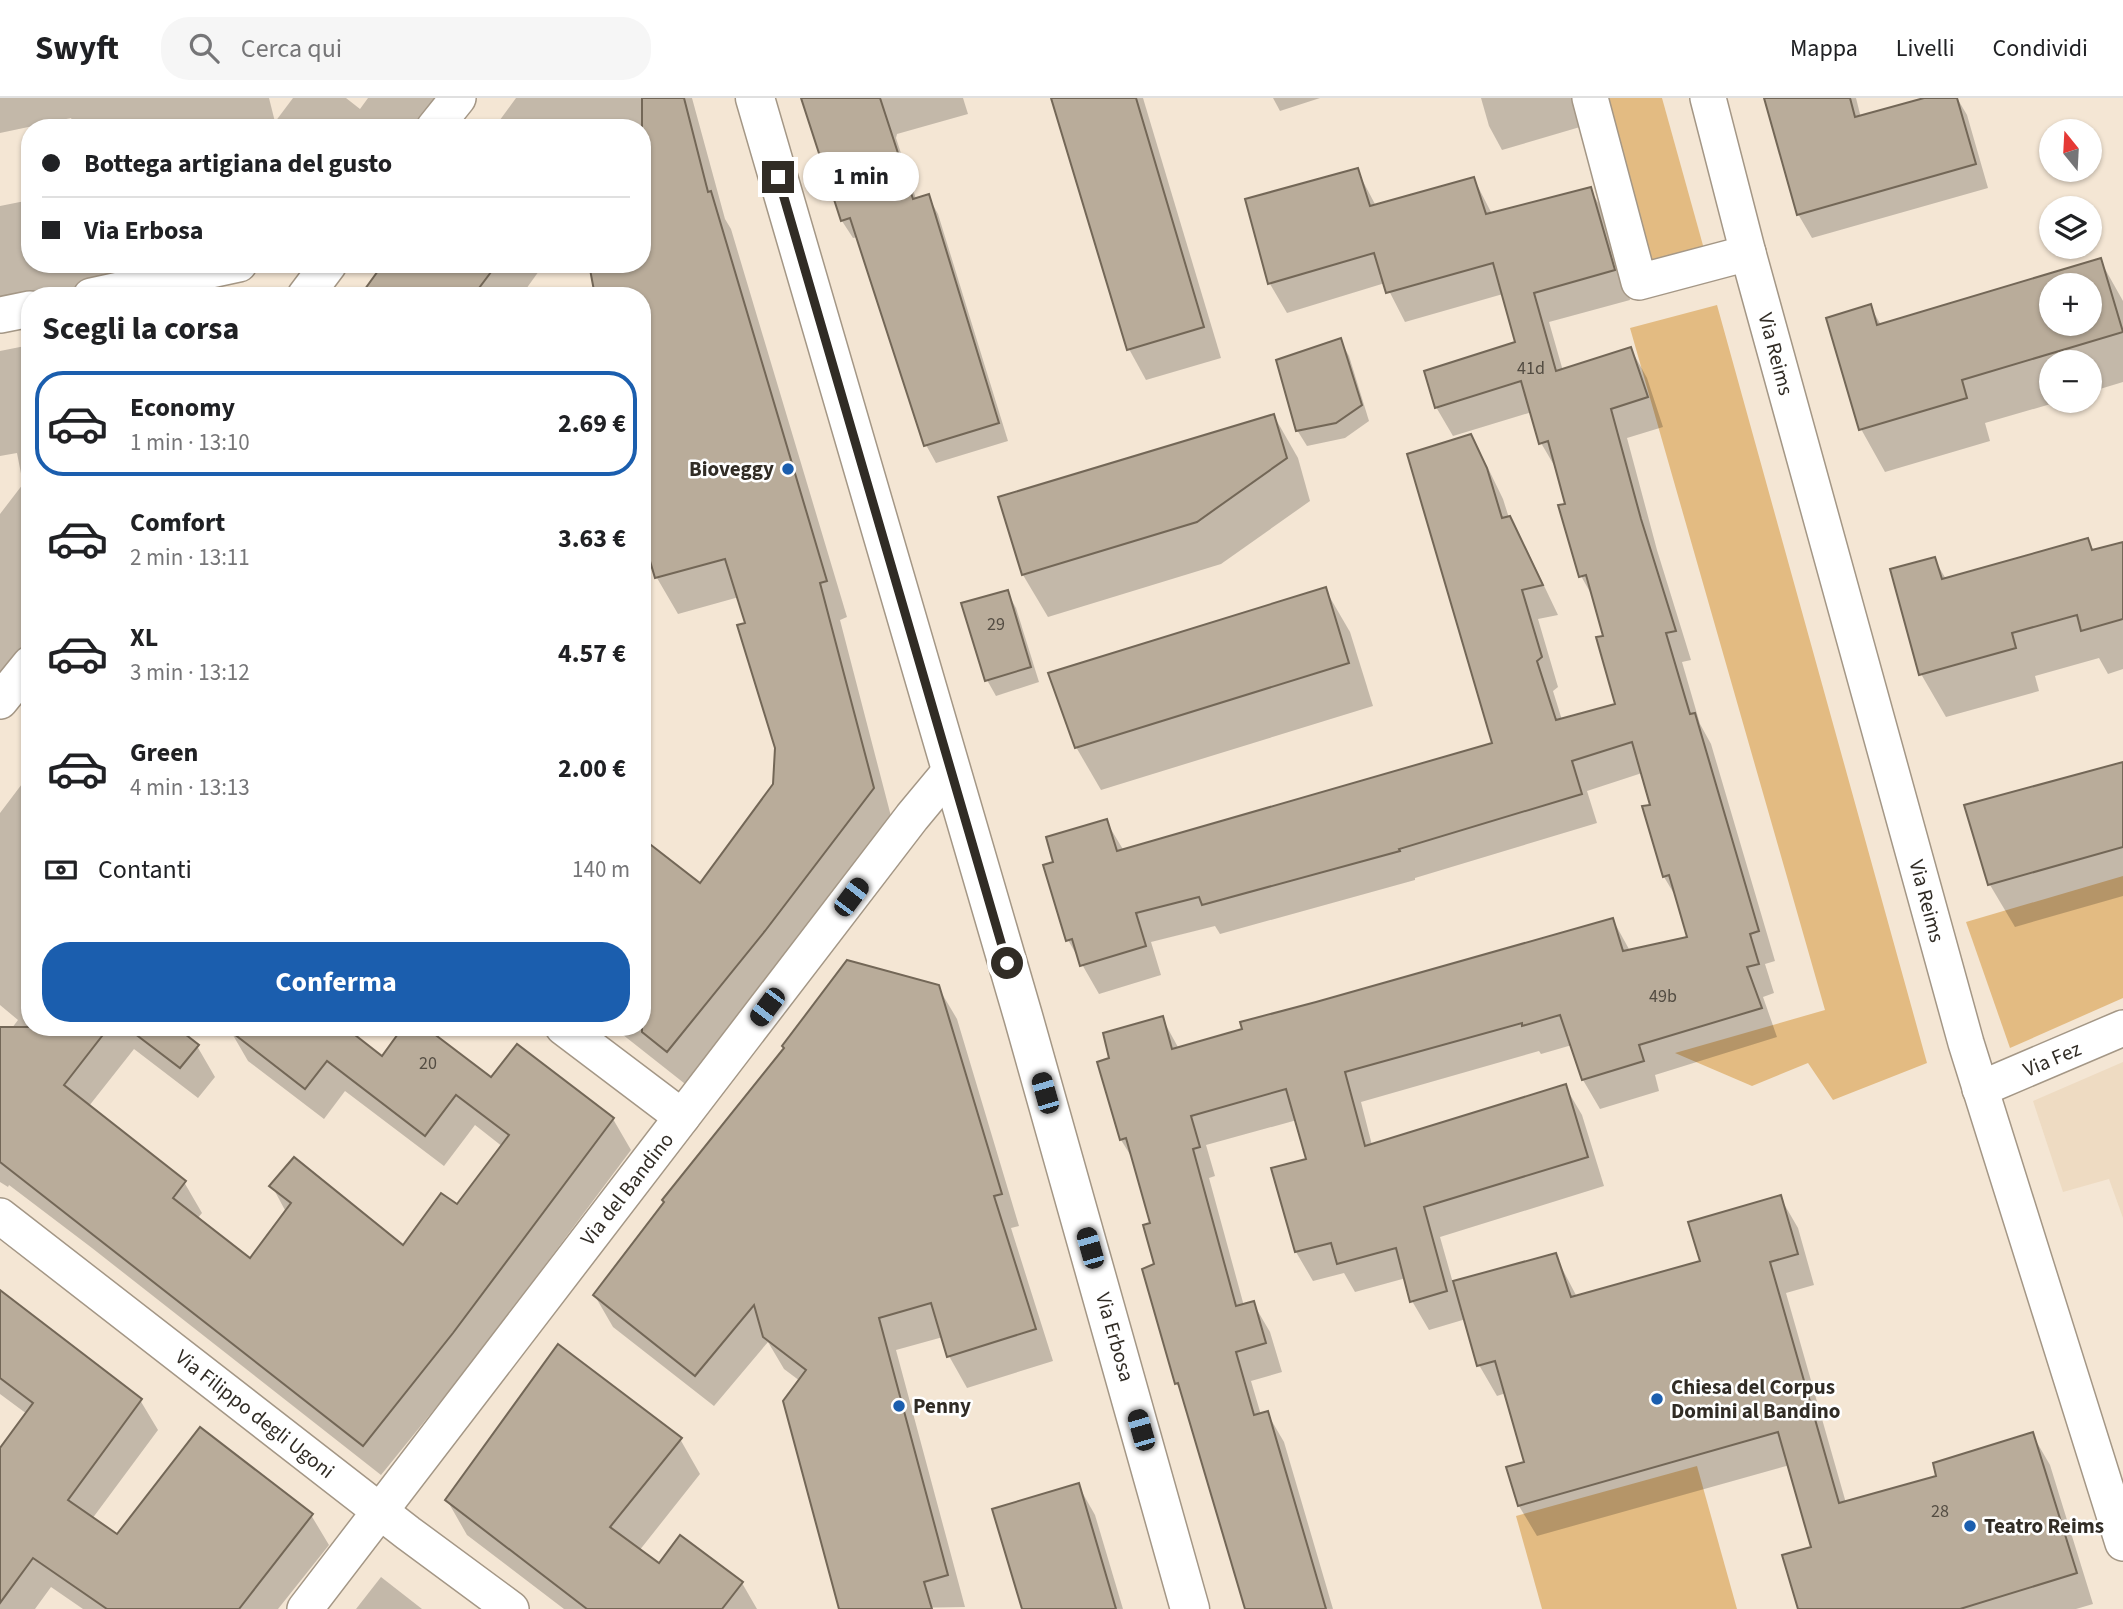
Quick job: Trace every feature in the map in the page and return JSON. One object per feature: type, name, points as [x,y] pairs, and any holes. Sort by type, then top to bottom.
[{"type":"main road","name":"Via Erbosa","points":[[755,98],[1027,1029],[1190,1609]]},
{"type":"street","points":[[441,119],[458,98]]},
{"type":"street","points":[[1590,98],[1639,282],[1748,253]]},
{"type":"street","name":"Via Reims","points":[[1708,98],[1748,253],[1980,1089],[2123,1543]]},
{"type":"street","points":[[133,287],[197,273]]},
{"type":"street","points":[[0,315],[21,311]]},
{"type":"street","points":[[0,701],[21,675]]},
{"type":"street","name":"Via del Bandino","points":[[305,1609],[912,817],[951,770]]},
{"type":"street","name":"Via Fez","points":[[1980,1089],[2123,1028]]},
{"type":"street","points":[[574,1036],[682,1118]]},
{"type":"street","name":"Via Filippo degli Ugoni","points":[[0,1216],[511,1609]]},
{"type":"shaded area","points":[[1605,98],[1662,98],[1704,249],[1651,262]]},
{"type":"shaded area","points":[[1717,305],[1927,1063],[1833,1100],[1808,1063],[1752,1086],[1675,1053],[1825,1010],[1630,328]]},
{"type":"shaded area","points":[[2123,876],[2123,998],[2010,1048],[1966,922]]},
{"type":"shaded area","points":[[2123,1062],[2123,1218],[2109,1179],[2063,1192],[2033,1101]]},
{"type":"shaded area","points":[[1697,1466],[1737,1609],[1542,1609],[1516,1516]]},
{"type":"building","points":[[642,98],[684,98],[708,192],[711,191],[827,581],[820,583],[874,788],[765,931],[667,1052],[647,1036],[651,1036],[651,845],[700,883],[773,784],[775,748],[737,625],[745,623],[725,559],[655,578],[651,564],[651,287],[593,287],[591,273],[651,273],[651,119],[642,119]]},
{"type":"building","points":[[801,98],[880,98],[913,199],[929,194],[999,423],[924,446],[850,218],[841,221]]},
{"type":"building","points":[[1051,98],[1136,98],[1204,327],[1127,350]]},
{"type":"building","points":[[1764,98],[1850,98],[1855,117],[1924,98],[1957,98],[1976,164],[1797,215]]},
{"type":"building","points":[[1358,168],[1370,206],[1474,177],[1486,214],[1591,187],[1615,270],[1534,293],[1556,371],[1631,347],[1648,397],[1611,409],[1641,519],[1676,631],[1666,633],[1690,714],[1695,713],[1759,931],[1750,934],[1759,964],[1747,967],[1762,1008],[1639,1045],[1644,1061],[1582,1080],[1560,1015],[1345,1072],[1365,1146],[1566,1084],[1588,1157],[1424,1207],[1447,1291],[1410,1302],[1396,1248],[1337,1264],[1331,1243],[1295,1252],[1271,1168],[1306,1159],[1286,1089],[1191,1116],[1200,1147],[1193,1149],[1236,1306],[1254,1301],[1266,1343],[1236,1352],[1254,1415],[1268,1411],[1326,1609],[1245,1609],[1142,1269],[1154,1264],[1143,1225],[1150,1223],[1126,1138],[1120,1140],[1097,1062],[1109,1058],[1103,1033],[1163,1016],[1172,1049],[1242,1029],[1240,1022],[1613,918],[1623,951],[1687,937],[1669,875],[1663,877],[1642,806],[1650,805],[1632,742],[1572,761],[1582,794],[1399,849],[1400,851],[1202,905],[1199,897],[1136,913],[1146,946],[1080,966],[1072,939],[1066,941],[1043,865],[1053,862],[1046,837],[1107,819],[1117,851],[1492,743],[1407,454],[1471,434],[1487,468],[1502,518],[1510,516],[1543,585],[1522,590],[1542,657],[1537,661],[1556,720],[1615,704],[1596,637],[1603,636],[1586,575],[1579,577],[1558,505],[1565,504],[1548,441],[1539,444],[1521,381],[1435,408],[1424,371],[1515,342],[1493,263],[1386,293],[1374,253],[1268,284],[1245,199]]},
{"type":"building","points":[[2101,259],[2123,332],[2063,350],[2039,350],[2039,357],[1962,380],[1967,398],[1859,430],[1826,318],[1871,304],[1877,325],[2039,277],[2039,336],[2102,336],[2102,273],[2051,273]]},
{"type":"building","points":[[377,273],[490,273],[480,287],[366,287]]},
{"type":"building","points":[[1341,338],[1362,405],[1336,423],[1296,431],[1276,360]]},
{"type":"building","points":[[1274,414],[1287,458],[1197,522],[1022,575],[998,497]]},
{"type":"building","points":[[2088,538],[2092,550],[2123,542],[2123,619],[2081,631],[2077,615],[2012,633],[2016,648],[1919,675],[1890,569],[1935,557],[1942,579]]},
{"type":"building","points":[[1326,587],[1349,663],[1075,748],[1048,673]]},
{"type":"building","points":[[1008,590],[1031,667],[985,681],[961,603]]},
{"type":"building","points":[[2123,762],[2123,847],[1988,885],[1964,805]]},
{"type":"building","points":[[847,960],[939,985],[1002,1194],[994,1196],[1036,1329],[947,1357],[931,1303],[879,1318],[948,1575],[924,1582],[932,1609],[839,1609],[783,1401],[806,1370],[763,1337],[754,1305],[695,1376],[593,1295],[664,1202],[662,1200],[784,1048],[782,1046]]},
{"type":"building","points":[[0,1027],[21,1027],[21,1036],[102,1036],[64,1085],[186,1181],[173,1198],[250,1258],[291,1203],[269,1186],[294,1157],[403,1245],[441,1193],[457,1204],[509,1135],[456,1095],[425,1136],[327,1061],[305,1089],[237,1036],[356,1036],[382,1056],[396,1036],[437,1036],[491,1077],[517,1044],[614,1118],[453,1333],[363,1446],[0,1162]]},
{"type":"building","points":[[138,1036],[188,1036],[199,1045],[180,1068]]},
{"type":"building","name":"Chiesa del Corpus Domini al Bandino","points":[[1781,1195],[1798,1254],[1770,1262],[1839,1503],[1936,1476],[1933,1463],[2033,1432],[2077,1573],[1960,1609],[1798,1609],[1782,1555],[1811,1547],[1778,1432],[1518,1506],[1506,1467],[1524,1462],[1495,1361],[1477,1366],[1453,1281],[1556,1253],[1571,1297],[1700,1261],[1688,1222]]},
{"type":"building","points":[[0,1290],[142,1399],[68,1500],[117,1534],[200,1427],[313,1514],[239,1609],[107,1609],[33,1558],[0,1603],[0,1448],[33,1403],[0,1378]]},
{"type":"building","points":[[558,1344],[682,1438],[610,1527],[659,1563],[680,1535],[743,1582],[722,1609],[587,1609],[445,1500]]},
{"type":"building","points":[[1079,1483],[1116,1609],[1022,1609],[992,1509]]},
{"type":"place","name":"Bioveggy","points":[[788,469]]},
{"type":"place","name":"Chiesa del Corpus Domini al Bandino","points":[[1657,1399]]},
{"type":"place","name":"Penny","points":[[899,1406]]},
{"type":"place","name":"Teatro Reims","points":[[1970,1526]]},
{"type":"route","points":[[778,177],[1007,963]]}]
